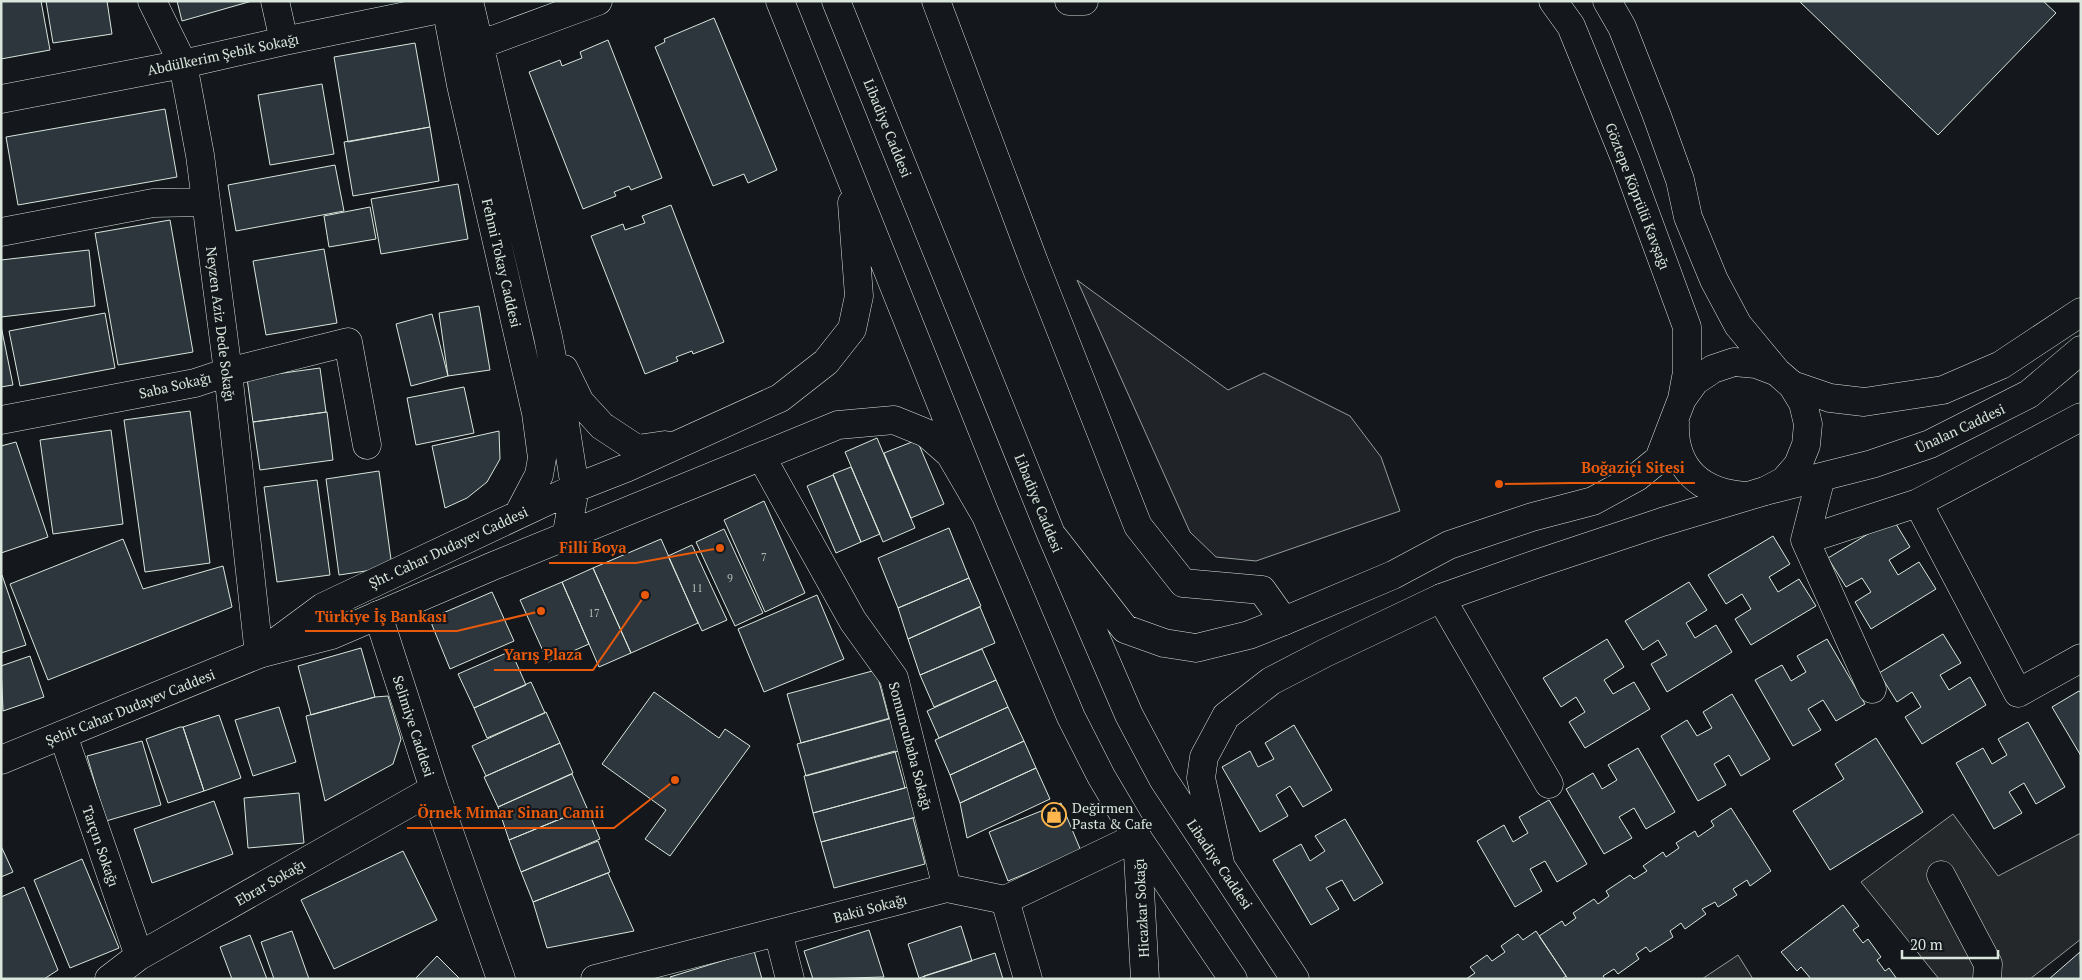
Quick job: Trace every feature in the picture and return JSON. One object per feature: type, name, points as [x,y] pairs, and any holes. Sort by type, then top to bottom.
[{"type":"main road","name":"Neyzen Aziz Dede Sokağı","points":[[152,1],[183,64],[200,155],[228,372],[259,654]]},
{"type":"main road","points":[[275,1],[284,41]]},
{"type":"main road","points":[[467,49],[598,1]]},
{"type":"main road","points":[[780,1],[986,516],[1071,717],[1101,776],[1138,837],[1233,979]]},
{"type":"main road","name":"Libadiye Caddesi","points":[[836,1],[1051,534],[1129,715],[1163,779],[1295,979]]},
{"type":"main road","points":[[847,1],[888,127]]},
{"type":"main road","points":[[936,1],[1034,262],[1138,526],[1183,584],[1262,590],[1284,621]]},
{"type":"main road","points":[[1068,1],[1084,1]]},
{"type":"main road","name":"Göztepe Köprülü Kavşağı","points":[[1553,1],[1571,26],[1575,35],[1626,161],[1687,327],[1687,372],[1678,409]]},
{"type":"main road","points":[[1220,864],[1201,778],[1204,757],[1226,716],[1271,681],[1441,598],[1539,563],[1756,494],[1784,480],[1798,465],[1806,445],[1808,424],[1803,403],[1738,325],[1714,280],[1688,217],[1680,180],[1654,107],[1622,28],[1607,1]]},
{"type":"main road","name":"Abdülkerim Şebik Sokağı","points":[[1,99],[183,64],[455,3]]},
{"type":"main road","name":"Fehmi Tokay Caddesi","points":[[455,3],[548,337]]},
{"type":"main road","name":"Fehmi Tokay Caddesi","points":[[467,49],[521,344],[536,413],[542,458],[539,475],[518,515]]},
{"type":"main road","name":"Şht. Cahar Dudayev Caddesi","points":[[259,654],[323,606],[575,488],[780,398],[826,362],[852,329],[859,296],[850,177]]},
{"type":"main road","points":[[1,232],[153,203],[206,202]]},
{"type":"main road","points":[[1051,534],[1125,629],[1164,643],[1196,648],[1249,635],[1284,621],[1392,575],[1449,545],[1532,517],[1593,501],[1637,477],[1658,459],[1678,409],[1695,381],[1713,369],[1734,362],[1756,364],[1784,379],[1830,398],[1864,402],[1943,390],[2002,365],[2081,312]]},
{"type":"main road","points":[[548,337],[580,402],[602,426],[637,449],[681,443]]},
{"type":"main road","points":[[548,337],[575,488],[566,538]]},
{"type":"main road","name":"Saba Sokağı","points":[[1,420],[195,383],[228,372],[348,342],[366,445]]},
{"type":"main road","name":"Ünalan Caddesi","points":[[1756,494],[1872,464],[1930,444],[2029,394],[2081,350]]},
{"type":"main road","points":[[1678,409],[1674,439],[1680,458],[1692,475],[1708,487],[1727,495],[1756,494]]},
{"type":"main road","points":[[1805,540],[1918,503],[2081,417]]},
{"type":"main road","points":[[259,654],[332,635],[838,425],[894,420],[926,432],[950,454],[986,516]]},
{"type":"main road","name":"Somuncubaba Sokağı","points":[[762,458],[852,622],[894,678],[947,888]]},
{"type":"main road","points":[[1821,477],[1805,540],[1872,689]]},
{"type":"main road","points":[[1918,503],[2018,693],[2081,658]]},
{"type":"main road","points":[[1441,598],[1549,784]]},
{"type":"main road","name":"Selimiye Caddesi","points":[[378,615],[434,789],[502,979]]},
{"type":"main road","name":"Şehit Cahar Dudayev Caddesi","points":[[1,760],[259,654]]},
{"type":"main road","name":"Tarçın Sokağı","points":[[63,735],[139,956]]},
{"type":"main road","name":"Ebrar Sokağı","points":[[109,979],[139,956],[434,789]]},
{"type":"main road","points":[[1028,979],[1005,900],[1138,837]]},
{"type":"main road","name":"Hicazkar Sokağı","points":[[1138,837],[1145,979]]},
{"type":"main road","points":[[1940,875],[1988,964],[1987,979]]},
{"type":"main road","name":"Bakü Sokağı","points":[[594,979],[947,888],[1005,900]]},
{"type":"main road","points":[[778,932],[790,979]]},
{"type":"shaded area","points":[[1077,280],[1228,390],[1264,373],[1350,416],[1381,457],[1400,511],[1256,561],[1216,557],[1190,532]]},
{"type":"shaded area","points":[[1953,814],[1998,876],[2081,833],[2081,939],[2030,979],[1939,979],[1861,882]]},
{"type":"shaded area","points":[[1738,955],[1753,979],[1702,979]]},
{"type":"building","points":[[1,1],[41,1],[50,50],[1,59]]},
{"type":"building","points":[[46,1],[107,1],[112,34],[53,43]]},
{"type":"building","points":[[177,1],[252,1],[182,21]]},
{"type":"building","points":[[1799,1],[2043,1],[2056,13],[1938,135]]},
{"type":"building","points":[[714,18],[777,170],[748,183],[744,174],[713,186],[655,47],[665,42],[664,39]]},
{"type":"building","points":[[608,40],[662,178],[631,190],[629,186],[614,192],[616,196],[583,209],[529,72],[560,60],[562,66],[582,58],[580,52]]},
{"type":"building","points":[[415,43],[430,127],[348,142],[334,57]]},
{"type":"building","points":[[322,84],[334,154],[270,165],[258,95]]},
{"type":"building","points":[[165,109],[177,177],[18,205],[6,137]]},
{"type":"building","points":[[430,127],[439,181],[353,196],[344,142]]},
{"type":"building","points":[[335,165],[344,211],[236,231],[228,185]]},
{"type":"building","points":[[458,184],[468,239],[381,254],[371,199]]},
{"type":"building","points":[[671,205],[724,342],[693,354],[692,351],[676,357],[678,361],[645,374],[591,236],[623,224],[625,230],[645,223],[642,216]]},
{"type":"building","points":[[370,207],[376,239],[329,247],[324,216]]},
{"type":"building","points":[[170,220],[193,352],[118,365],[95,233]]},
{"type":"building","points":[[324,249],[337,323],[266,335],[253,261]]},
{"type":"building","points":[[89,250],[95,306],[1,317],[1,260]]},
{"type":"building","points":[[479,306],[490,370],[448,376],[439,313]]},
{"type":"building","points":[[105,313],[115,368],[20,386],[9,331]]},
{"type":"building","points":[[432,314],[448,376],[411,386],[396,324]]},
{"type":"building","points":[[1,326],[13,385],[1,387]]},
{"type":"building","points":[[320,368],[326,412],[253,422],[247,378]]},
{"type":"building","points":[[464,387],[474,433],[416,445],[407,398]]},
{"type":"building","points":[[190,411],[210,563],[145,572],[124,420]]},
{"type":"building","points":[[327,412],[333,460],[260,470],[253,422]]},
{"type":"building","points":[[111,430],[123,524],[53,534],[40,440]]},
{"type":"building","points":[[499,431],[500,459],[487,482],[467,498],[445,508],[432,446]]},
{"type":"building","points":[[877,438],[915,528],[883,542],[845,452]]},
{"type":"building","points":[[917,440],[944,504],[911,518],[884,453]]},
{"type":"building","points":[[16,442],[48,537],[1,553],[1,446]]},
{"type":"building","points":[[851,467],[880,534],[861,542],[833,474]]},
{"type":"building","points":[[379,471],[392,567],[339,575],[326,479]]},
{"type":"building","points":[[833,475],[861,542],[836,553],[807,486]]},
{"type":"building","points":[[317,480],[330,575],[277,582],[264,487]]},
{"type":"building","points":[[764,501],[805,593],[765,612],[724,520]]},
{"type":"building","points":[[1893,519],[1910,547],[1889,560],[1898,575],[1919,562],[1936,589],[1871,629],[1855,602],[1871,592],[1862,578],[1846,587],[1828,558]]},
{"type":"building","points":[[949,528],[969,578],[898,608],[878,558]]},
{"type":"building","points":[[724,529],[763,613],[735,626],[696,542]]},
{"type":"building","points":[[1773,536],[1790,564],[1769,577],[1778,592],[1799,579],[1816,606],[1751,645],[1735,619],[1751,609],[1742,594],[1726,604],[1708,575]]},
{"type":"building","points":[[123,539],[143,589],[223,566],[232,607],[48,680],[10,584]]},
{"type":"building","points":[[661,539],[698,623],[631,653],[593,568]]},
{"type":"building","points":[[692,545],[727,620],[702,631],[668,556]]},
{"type":"building","points":[[593,568],[631,653],[599,667],[562,582]]},
{"type":"building","points":[[1,575],[26,645],[1,653]]},
{"type":"building","points":[[969,578],[981,606],[908,639],[898,608]]},
{"type":"building","points":[[562,582],[589,644],[548,662],[520,600]]},
{"type":"building","points":[[1689,582],[1707,610],[1686,623],[1695,638],[1716,625],[1732,652],[1667,692],[1651,664],[1667,655],[1658,640],[1643,650],[1625,621]]},
{"type":"building","points":[[492,592],[514,641],[450,669],[432,625],[432,620],[436,616]]},
{"type":"building","points":[[817,595],[844,659],[764,692],[738,629]]},
{"type":"building","points":[[980,607],[995,643],[920,675],[908,639]]},
{"type":"building","points":[[1943,634],[1961,663],[1940,675],[1949,690],[1970,677],[1986,705],[1922,744],[1905,717],[1921,707],[1912,692],[1897,702],[1879,673]]},
{"type":"building","points":[[1607,639],[1624,667],[1604,680],[1613,694],[1634,682],[1650,709],[1585,748],[1569,722],[1585,712],[1576,697],[1561,707],[1543,678]]},
{"type":"building","points":[[1827,639],[1865,704],[1836,721],[1823,700],[1808,709],[1821,730],[1793,746],[1755,680],[1782,665],[1791,681],[1806,672],[1797,656]]},
{"type":"building","points":[[361,648],[375,697],[311,715],[298,666]]},
{"type":"building","points":[[982,649],[996,680],[934,707],[920,675]]},
{"type":"building","points":[[511,651],[526,685],[474,708],[458,674]]},
{"type":"building","points":[[30,656],[44,697],[3,711],[1,666]]},
{"type":"building","points":[[876,670],[889,719],[801,743],[787,694]]},
{"type":"building","points":[[996,680],[1008,707],[939,738],[927,711]]},
{"type":"building","points":[[531,682],[545,713],[487,738],[474,708]]},
{"type":"building","points":[[2079,691],[2081,693],[2081,756],[2052,707]]},
{"type":"building","points":[[654,692],[719,738],[725,729],[750,746],[670,856],[645,839],[666,810],[602,764]]},
{"type":"building","points":[[1732,694],[1770,759],[1741,776],[1729,755],[1714,764],[1726,785],[1698,801],[1661,736],[1687,720],[1697,736],[1712,728],[1703,712]]},
{"type":"building","points":[[388,696],[401,739],[393,764],[325,801],[306,716],[375,697]]},
{"type":"building","points":[[279,707],[296,762],[253,776],[235,720]]},
{"type":"building","points":[[1008,707],[1024,741],[950,775],[935,740]]},
{"type":"building","points":[[546,712],[560,743],[486,776],[472,746]]},
{"type":"building","points":[[219,715],[241,778],[204,791],[183,727]]},
{"type":"building","points":[[890,718],[899,751],[806,776],[797,744]]},
{"type":"building","points":[[2028,722],[2065,787],[2036,804],[2024,783],[2009,792],[2022,813],[1994,829],[1956,763],[1983,748],[1992,764],[2007,755],[1998,739]]},
{"type":"building","points":[[1294,725],[1332,790],[1303,807],[1290,786],[1276,795],[1288,816],[1260,832],[1222,767],[1250,751],[1258,767],[1274,759],[1265,743]]},
{"type":"building","points":[[183,727],[204,791],[168,803],[146,739]]},
{"type":"building","points":[[1876,738],[1923,812],[1830,870],[1793,811],[1844,779],[1835,764]]},
{"type":"building","points":[[142,741],[161,805],[106,821],[87,756]]},
{"type":"building","points":[[1024,741],[1036,768],[960,803],[950,775]]},
{"type":"building","points":[[560,743],[573,773],[498,807],[484,777]]},
{"type":"building","points":[[1638,748],[1675,812],[1646,829],[1634,808],[1619,817],[1632,838],[1604,854],[1566,789],[1593,773],[1602,789],[1617,780],[1608,765]]},
{"type":"building","points":[[895,751],[905,788],[813,813],[804,776]]},
{"type":"building","points":[[1036,768],[1050,799],[967,838],[960,803]]},
{"type":"building","points":[[572,774],[587,808],[509,840],[498,807]]},
{"type":"building","points":[[908,787],[916,817],[821,842],[813,813]]},
{"type":"building","points":[[299,793],[304,843],[248,848],[244,798]]},
{"type":"building","points":[[1549,800],[1587,864],[1557,882],[1545,861],[1530,869],[1542,891],[1515,907],[1477,841],[1504,825],[1513,842],[1528,833],[1519,817]]},
{"type":"building","points":[[214,801],[233,854],[152,883],[134,829]]},
{"type":"building","points":[[1061,803],[1081,851],[1008,881],[989,832]]},
{"type":"building","points":[[587,808],[600,839],[521,872],[509,840]]},
{"type":"building","points":[[1731,808],[1771,871],[1750,886],[1747,880],[1733,889],[1737,895],[1718,907],[1715,902],[1702,909],[1706,914],[1685,929],[1681,923],[1670,931],[1673,937],[1650,952],[1646,947],[1636,954],[1639,959],[1618,974],[1614,969],[1603,976],[1605,979],[1568,979],[1539,936],[1562,921],[1565,926],[1576,918],[1573,913],[1594,899],[1598,904],[1609,896],[1606,891],[1630,875],[1634,879],[1647,871],[1643,866],[1663,852],[1666,857],[1679,848],[1676,843],[1695,831],[1698,837],[1714,826],[1711,821]]},
{"type":"building","points":[[913,818],[925,864],[834,888],[821,842]]},
{"type":"building","points":[[1345,819],[1383,883],[1354,901],[1342,880],[1326,888],[1339,909],[1311,925],[1273,860],[1301,844],[1310,861],[1325,851],[1315,836]]},
{"type":"building","points":[[598,841],[610,872],[533,902],[521,872]]},
{"type":"building","points":[[1,846],[13,872],[1,877]]},
{"type":"building","points":[[403,851],[437,920],[334,969],[301,900]]},
{"type":"building","points":[[82,859],[119,948],[70,968],[34,880]]},
{"type":"building","points":[[608,873],[634,931],[547,948],[533,902]]},
{"type":"building","points":[[24,887],[58,970],[44,979],[1,979],[1,897]]},
{"type":"building","points":[[1843,905],[1859,926],[1853,930],[1863,943],[1868,939],[1881,957],[1877,960],[1885,971],[1889,968],[1897,979],[1811,979],[1801,967],[1797,971],[1781,952]]},
{"type":"building","points":[[961,926],[972,961],[919,978],[908,944]]},
{"type":"building","points":[[869,930],[884,977],[813,979],[804,951]]},
{"type":"building","points":[[292,931],[309,979],[274,979],[261,942]]},
{"type":"building","points":[[1536,931],[1566,976],[1562,979],[1466,979],[1475,973],[1470,967],[1487,955],[1492,961],[1505,952],[1501,946],[1518,934],[1523,940]]},
{"type":"building","points":[[250,935],[267,979],[232,979],[220,947]]},
{"type":"building","points":[[754,951],[762,979],[671,979],[670,977]]},
{"type":"building","points":[[2080,952],[2081,979],[2049,979]]},
{"type":"building","points":[[995,953],[1003,979],[924,979],[924,976]]},
{"type":"building","points":[[437,956],[460,979],[415,979]]},
{"type":"place","name":"Boğaziçi Sitesi","points":[[1499,484]]},
{"type":"place","name":"Filli Boya","points":[[720,548]]},
{"type":"place","name":"Yarış Plaza","points":[[645,595]]},
{"type":"place","name":"Türkiye İş Bankası","points":[[541,611]]},
{"type":"place","name":"Örnek Mimar Sinan Camii","points":[[675,780]]},
{"type":"place","name":"Değirmen Pasta & Cafe","points":[[1054,815]]}]
